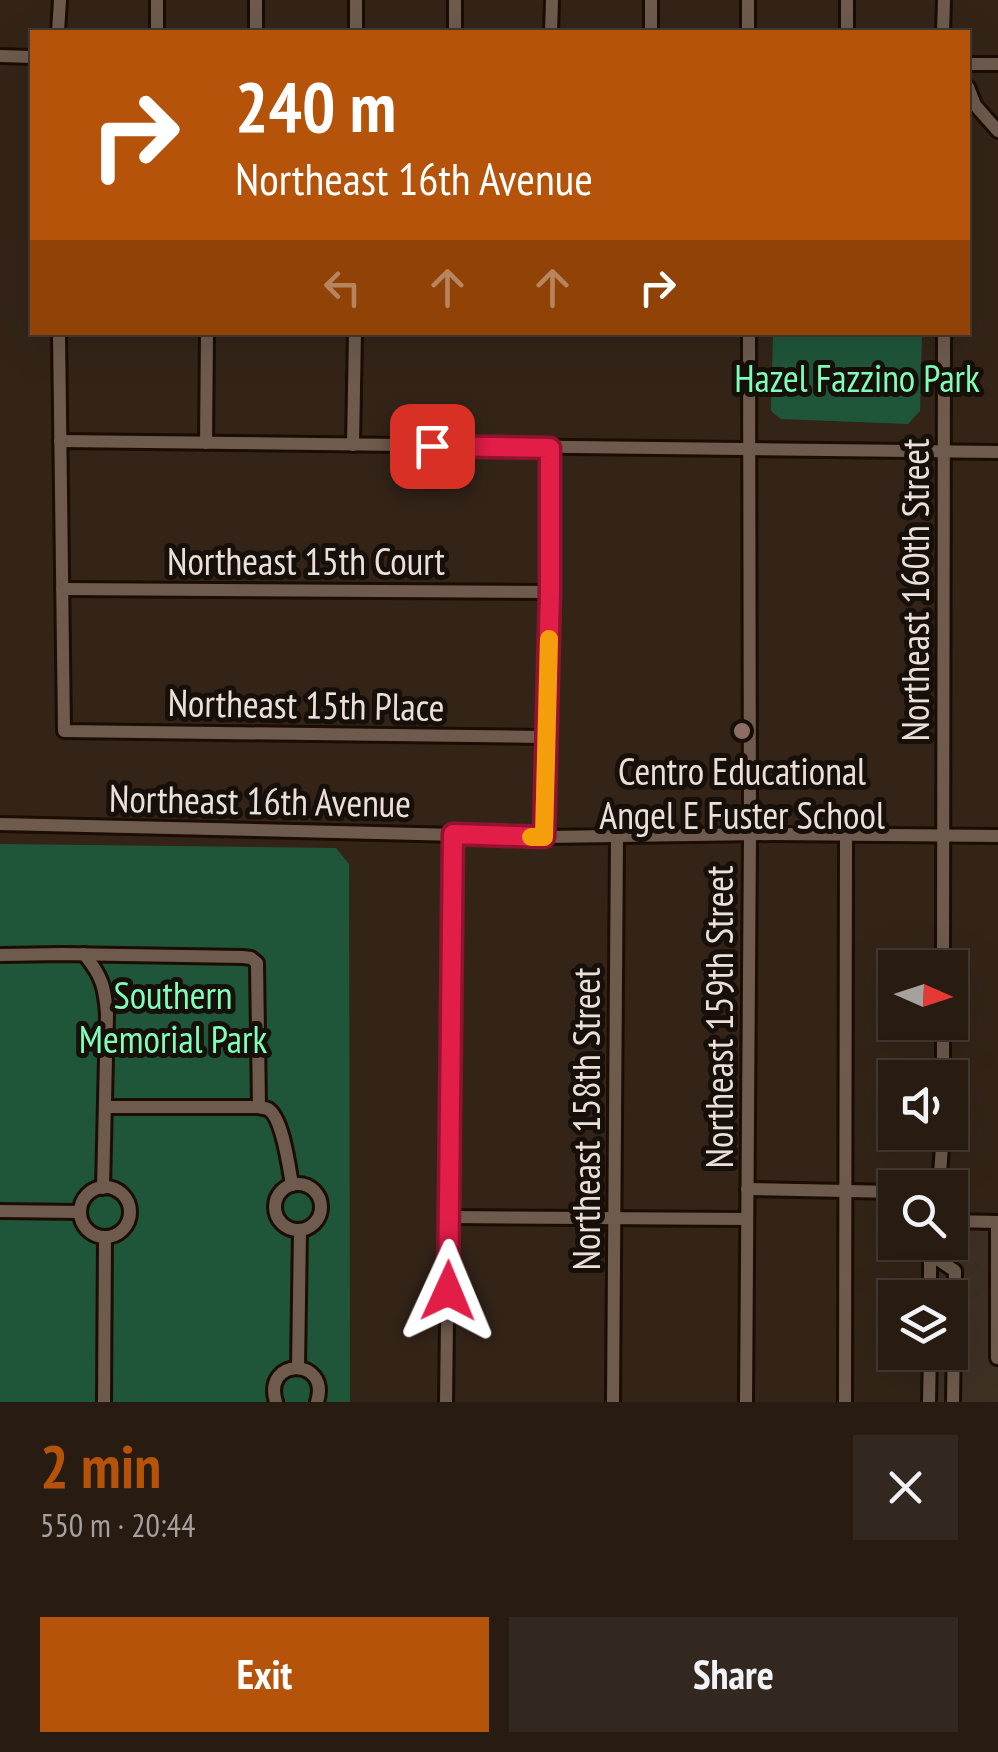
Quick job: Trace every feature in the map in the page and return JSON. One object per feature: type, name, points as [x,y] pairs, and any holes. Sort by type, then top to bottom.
[{"type":"street","points":[[58,30],[60,0]]},
{"type":"street","points":[[157,30],[158,0]]},
{"type":"street","points":[[256,0],[256,30]]},
{"type":"street","points":[[356,0],[356,30]]},
{"type":"street","points":[[455,0],[455,30]]},
{"type":"street","points":[[552,0],[552,30]]},
{"type":"street","points":[[651,0],[651,30]]},
{"type":"street","points":[[748,0],[748,30]]},
{"type":"street","points":[[847,0],[847,30]]},
{"type":"street","points":[[943,30],[944,0]]},
{"type":"street","points":[[0,56],[30,57]]},
{"type":"street","points":[[970,64],[998,64]]},
{"type":"street","points":[[970,94],[974,105],[998,130]]},
{"type":"street","points":[[59,335],[62,588]]},
{"type":"street","points":[[206,335],[206,443]]},
{"type":"street","points":[[353,445],[355,335]]},
{"type":"street","name":"Northeast 159th Street","points":[[746,1402],[749,335]]},
{"type":"street","name":"Northeast 160th Street","points":[[943,950],[944,335]]},
{"type":"street","points":[[60,441],[998,452]]},
{"type":"street","points":[[544,837],[550,448]]},
{"type":"street","name":"Northeast 15th Court","points":[[62,588],[550,592]]},
{"type":"street","name":"Northeast 15th Place","points":[[62,588],[64,731],[548,737]]},
{"type":"street","name":"Northeast 16th Avenue","points":[[0,824],[544,837],[998,836]]},
{"type":"street","points":[[446,1402],[453,834]]},
{"type":"street","points":[[845,1402],[846,834]]},
{"type":"street","name":"Northeast 158th Street","points":[[614,1402],[616,837]]},
{"type":"street","points":[[84,954],[105,988],[103,1188]]},
{"type":"street","points":[[0,956],[251,958],[257,962],[260,1107]]},
{"type":"street","points":[[106,1107],[267,1108],[274,1115],[283,1140],[292,1184]]},
{"type":"street","points":[[292,1184],[307,1185],[321,1202],[319,1218],[300,1230],[280,1222],[274,1208],[279,1193],[292,1184]]},
{"type":"street","points":[[103,1188],[119,1192],[130,1214],[123,1229],[105,1237],[86,1230],[80,1212],[88,1193],[103,1188]]},
{"type":"street","points":[[747,1190],[878,1192]]},
{"type":"street","points":[[0,1212],[80,1212]]},
{"type":"street","points":[[448,1217],[747,1219]]},
{"type":"street","points":[[968,1221],[998,1222],[998,1358]]},
{"type":"street","points":[[298,1368],[300,1230]]},
{"type":"street","points":[[104,1402],[105,1237]]},
{"type":"street","points":[[943,1260],[955,1271],[953,1402]]},
{"type":"street","points":[[276,1402],[274,1390],[279,1376],[291,1368],[312,1374],[317,1380],[317,1402]]},
{"type":"street","points":[[929,1402],[930,1370]]},
{"type":"shaded area","points":[[968,1229],[998,1230],[998,1402],[937,1402],[937,1370],[968,1370],[968,1280],[938,1280],[938,1260],[968,1260]]},
{"type":"green space","name":"Hazel Fazzino Park","points":[[773,335],[922,335],[920,411],[908,424],[781,419],[771,411]]},
{"type":"green space","name":"Southern Memorial Park","points":[[0,844],[336,848],[349,864],[350,1402],[0,1402]]},
{"type":"slow traffic","points":[[531,837],[544,837],[549,639]]},
{"type":"place","name":"Centro Educational Angel E Fuster School","points":[[742,731]]},
{"type":"route","points":[[432,446],[550,448],[544,837],[453,834],[448,1291]]}]
